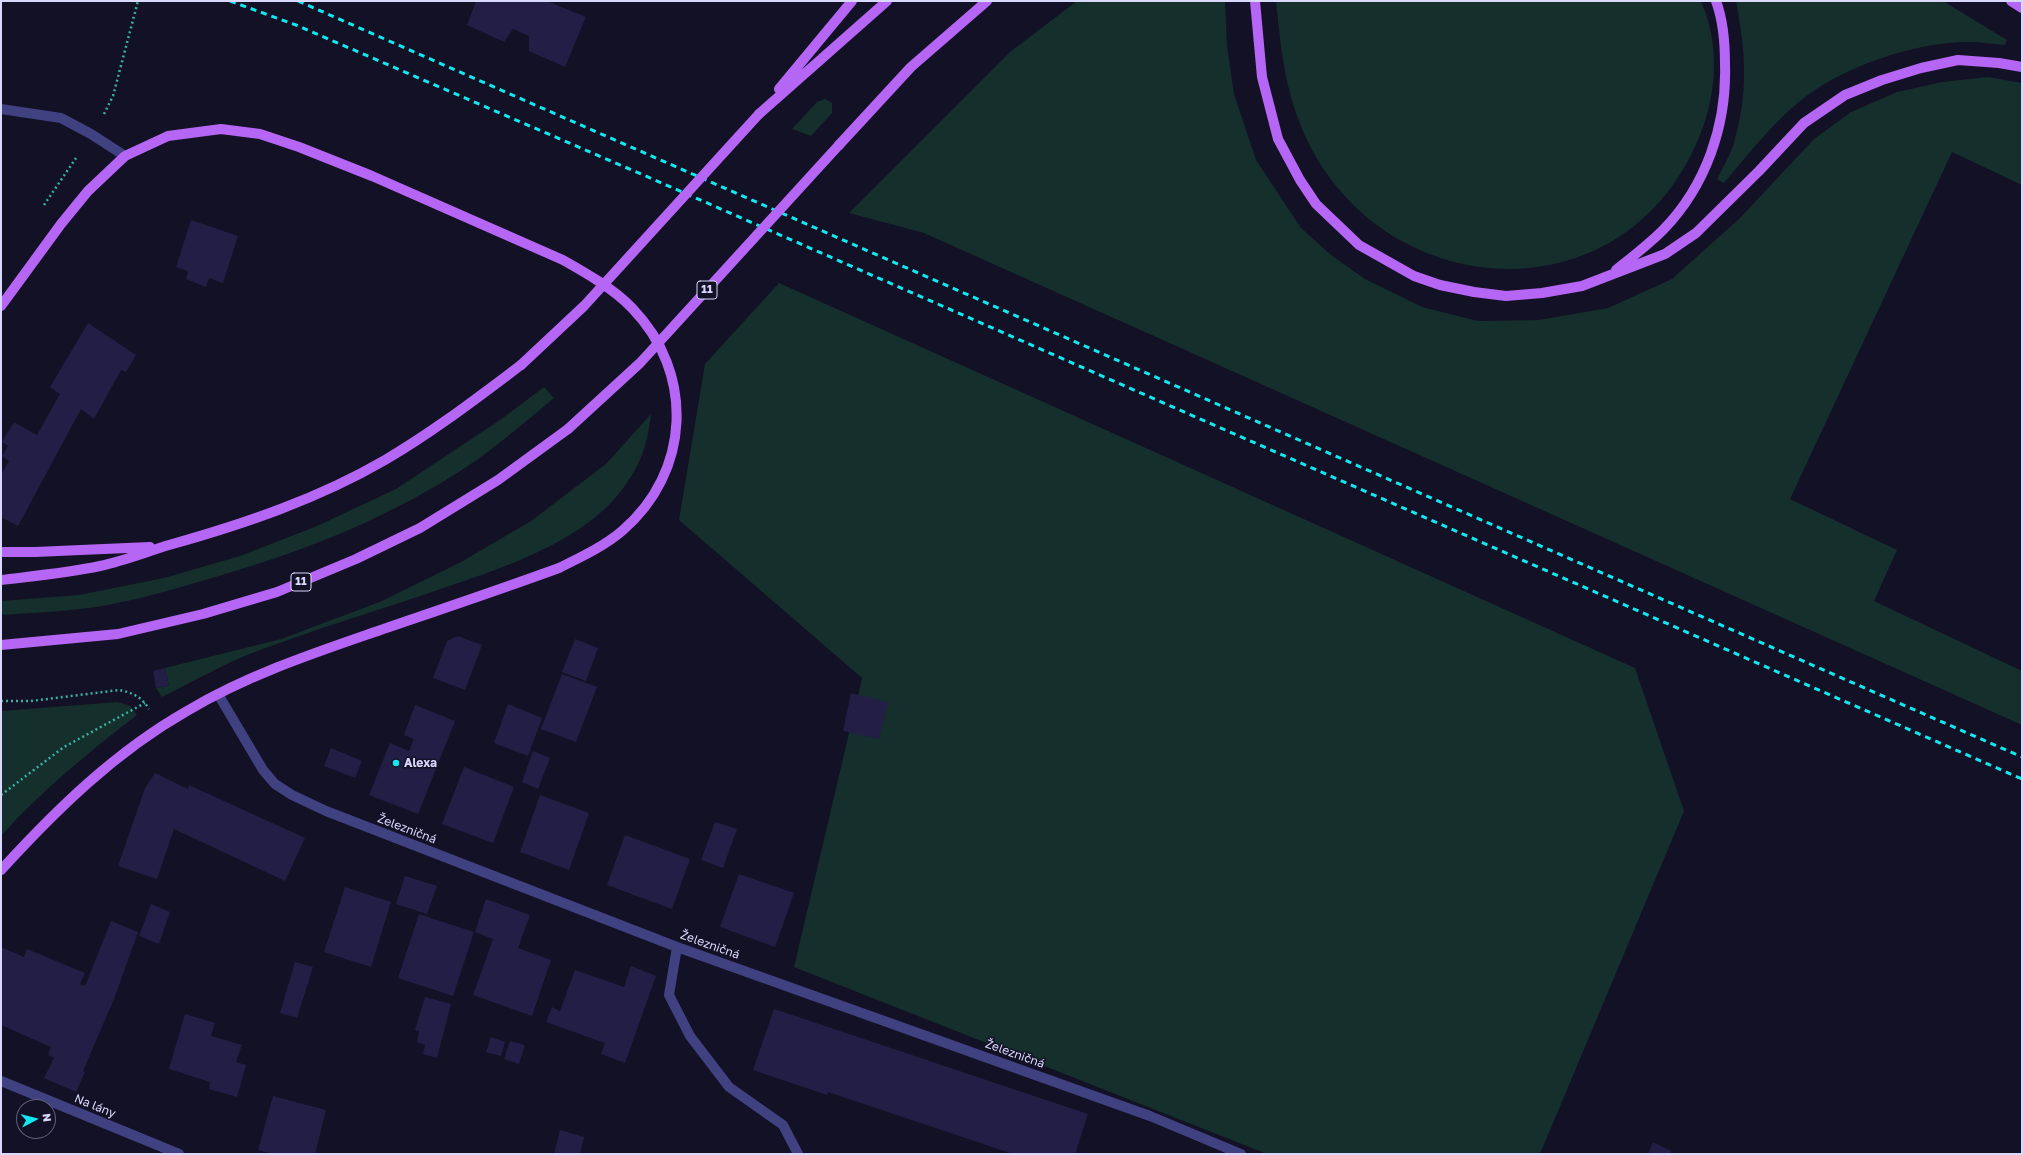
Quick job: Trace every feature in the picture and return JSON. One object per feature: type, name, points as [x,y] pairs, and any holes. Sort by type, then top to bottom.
[{"type":"main road","points":[[1,580],[101,566],[222,531],[276,511],[330,488],[385,460],[438,426],[521,365],[584,306],[759,114],[852,1]]},
{"type":"main road","points":[[759,114],[887,1]]},
{"type":"main road","name":"11","points":[[1,645],[118,634],[203,614],[277,592],[356,559],[420,528],[498,480],[568,429],[640,363],[911,67],[987,1]]},
{"type":"main road","points":[[1256,1],[1262,77],[1278,139],[1300,180],[1316,204],[1359,245],[1414,276],[1440,285],[1474,292],[1506,296],[1542,293],[1582,286],[1665,254],[1696,233],[1759,171],[1804,123],[1845,95],[1882,80],[1914,70],[1958,60],[1999,63],[2022,67]]},
{"type":"main road","points":[[1612,274],[1663,230],[1690,196],[1710,158],[1721,126],[1726,86],[1725,48],[1719,8],[1716,1]]},
{"type":"main road","points":[[2011,1],[2022,8]]},
{"type":"main road","points":[[1,306],[79,202],[125,156],[168,136],[221,129],[260,134],[299,147],[372,176],[563,260],[592,277],[632,308],[656,338],[674,382],[678,416],[674,445],[665,473],[648,503],[622,530],[596,550],[559,568],[304,657],[218,694],[160,728],[104,768],[63,804],[1,870]]},
{"type":"main road","points":[[1,552],[35,552],[168,546]]},
{"type":"street","points":[[1,109],[60,118],[91,134],[125,156]]},
{"type":"street","name":"Železničná","points":[[218,694],[263,770],[275,784],[292,795],[326,811],[676,947],[1150,1116],[1241,1154]]},
{"type":"street","points":[[676,947],[669,995],[690,1036],[729,1087],[783,1125],[798,1154]]},
{"type":"street","name":"Na lány","points":[[1,1081],[179,1154]]},
{"type":"path","points":[[104,114],[113,96],[138,1]]},
{"type":"path","points":[[1,701],[31,701],[119,690],[132,692],[145,703],[148,708]]},
{"type":"path","points":[[1,795],[64,747],[145,703]]},
{"type":"green space","points":[[1077,1],[1225,1],[1227,46],[1234,94],[1256,160],[1301,228],[1331,255],[1365,279],[1422,307],[1478,321],[1539,320],[1608,308],[1672,279],[1740,218],[1814,139],[1851,112],[1897,92],[1942,82],[1988,77],[2022,83],[2022,185],[1952,152],[1790,499],[1897,550],[1874,601],[2022,671],[2022,725],[924,233],[849,213],[1010,52]]},
{"type":"green space","points":[[1276,1],[1701,1],[1707,17],[1714,51],[1713,85],[1706,119],[1700,135],[1663,198],[1613,241],[1555,264],[1493,268],[1432,255],[1376,224],[1329,176],[1296,113],[1288,85],[1283,57]]},
{"type":"green space","points":[[1736,1],[1943,1],[2007,40],[2005,45],[1973,42],[1949,43],[1910,50],[1871,62],[1834,79],[1804,98],[1779,120],[1724,183],[1717,179],[1732,149],[1741,111],[1743,93],[1744,57]]},
{"type":"green space","points":[[825,99],[832,103],[832,113],[811,136],[792,129],[817,102]]},
{"type":"green space","points":[[779,283],[1635,668],[1684,811],[1540,1154],[1267,1154],[794,967],[862,678],[679,520],[705,364]]},
{"type":"green space","points":[[544,387],[554,398],[478,459],[413,499],[344,532],[271,560],[139,598],[109,605],[80,609],[1,615],[1,601],[79,595],[164,578],[240,556],[317,526],[396,489],[500,420]]},
{"type":"green space","points":[[651,414],[642,455],[628,482],[604,510],[583,527],[559,541],[534,554],[482,575],[255,652],[162,697],[156,688],[169,686],[165,668],[281,639],[382,601],[461,562],[531,521],[606,464]]},
{"type":"green space","points":[[118,702],[130,706],[137,715],[49,787],[1,836],[1,711]]},
{"type":"building","points":[[476,1],[547,1],[586,17],[565,67],[529,51],[529,36],[513,29],[504,42],[467,25]]},
{"type":"building","points":[[191,220],[238,236],[223,283],[209,278],[206,287],[186,279],[188,271],[176,267]]},
{"type":"building","points":[[88,323],[136,355],[126,372],[121,370],[94,419],[81,409],[18,526],[1,517],[1,475],[9,461],[2,456],[8,446],[2,442],[14,422],[37,435],[60,394],[50,387]]},
{"type":"building","points":[[458,636],[482,645],[465,690],[433,678],[447,641]]},
{"type":"building","points":[[575,639],[598,648],[586,681],[562,672]]},
{"type":"building","points":[[165,668],[169,686],[156,688],[153,671]]},
{"type":"building","points":[[562,674],[597,687],[576,742],[541,729]]},
{"type":"building","points":[[851,693],[888,702],[879,739],[843,731]]},
{"type":"building","points":[[508,704],[542,718],[528,756],[494,743]]},
{"type":"building","points":[[415,705],[455,721],[418,814],[369,795],[390,743],[409,751],[414,739],[404,735]]},
{"type":"building","points":[[331,748],[362,761],[355,778],[324,766]]},
{"type":"building","points":[[533,751],[550,758],[538,789],[522,782]]},
{"type":"building","points":[[464,767],[514,787],[493,843],[442,824]]},
{"type":"building","points":[[155,773],[188,789],[189,785],[305,838],[285,881],[174,829],[157,879],[118,866],[145,788]]},
{"type":"building","points":[[540,795],[589,813],[569,870],[520,852]]},
{"type":"building","points":[[715,822],[737,829],[723,868],[701,860]]},
{"type":"building","points":[[625,835],[690,859],[672,909],[607,885]]},
{"type":"building","points":[[739,874],[794,893],[775,947],[720,927]]},
{"type":"building","points":[[405,876],[437,886],[427,914],[396,904]]},
{"type":"building","points":[[345,887],[391,902],[371,967],[324,952]]},
{"type":"building","points":[[486,899],[530,915],[518,948],[551,960],[532,1016],[473,995],[493,939],[475,932]]},
{"type":"building","points":[[151,904],[170,912],[159,944],[139,936]]},
{"type":"building","points":[[419,914],[474,932],[453,996],[398,978]]},
{"type":"building","points":[[111,921],[138,932],[114,999],[83,1071],[85,1072],[76,1092],[44,1078],[54,1058],[48,1055],[51,1047],[1,1025],[1,947],[24,957],[27,949],[85,973],[80,984],[85,986]]},
{"type":"building","points":[[295,962],[313,967],[297,1018],[280,1013]]},
{"type":"building","points":[[631,966],[656,976],[625,1063],[601,1054],[605,1043],[546,1022],[552,1007],[560,1011],[575,970],[624,987]]},
{"type":"building","points":[[425,997],[451,1004],[437,1058],[423,1054],[425,1045],[417,1042],[419,1031],[415,1030]]},
{"type":"building","points":[[774,1009],[1088,1114],[1075,1154],[1013,1154],[828,1092],[827,1095],[753,1070]]},
{"type":"building","points":[[185,1014],[215,1023],[211,1036],[242,1045],[236,1062],[246,1065],[237,1097],[209,1089],[210,1082],[169,1069]]},
{"type":"building","points":[[491,1037],[505,1042],[501,1056],[486,1052]]},
{"type":"building","points":[[510,1041],[525,1045],[519,1064],[504,1059]]},
{"type":"building","points":[[273,1096],[326,1110],[315,1154],[273,1154],[258,1150]]},
{"type":"building","points":[[560,1130],[584,1137],[580,1154],[554,1154]]},
{"type":"building","points":[[1653,1142],[1671,1151],[1670,1154],[1648,1154]]},
{"type":"railway","points":[[230,1],[296,25],[641,174],[2022,779]]},
{"type":"railway","points":[[298,1],[2022,757]]},
{"type":"place","name":"Alexa","points":[[396,763]]}]
